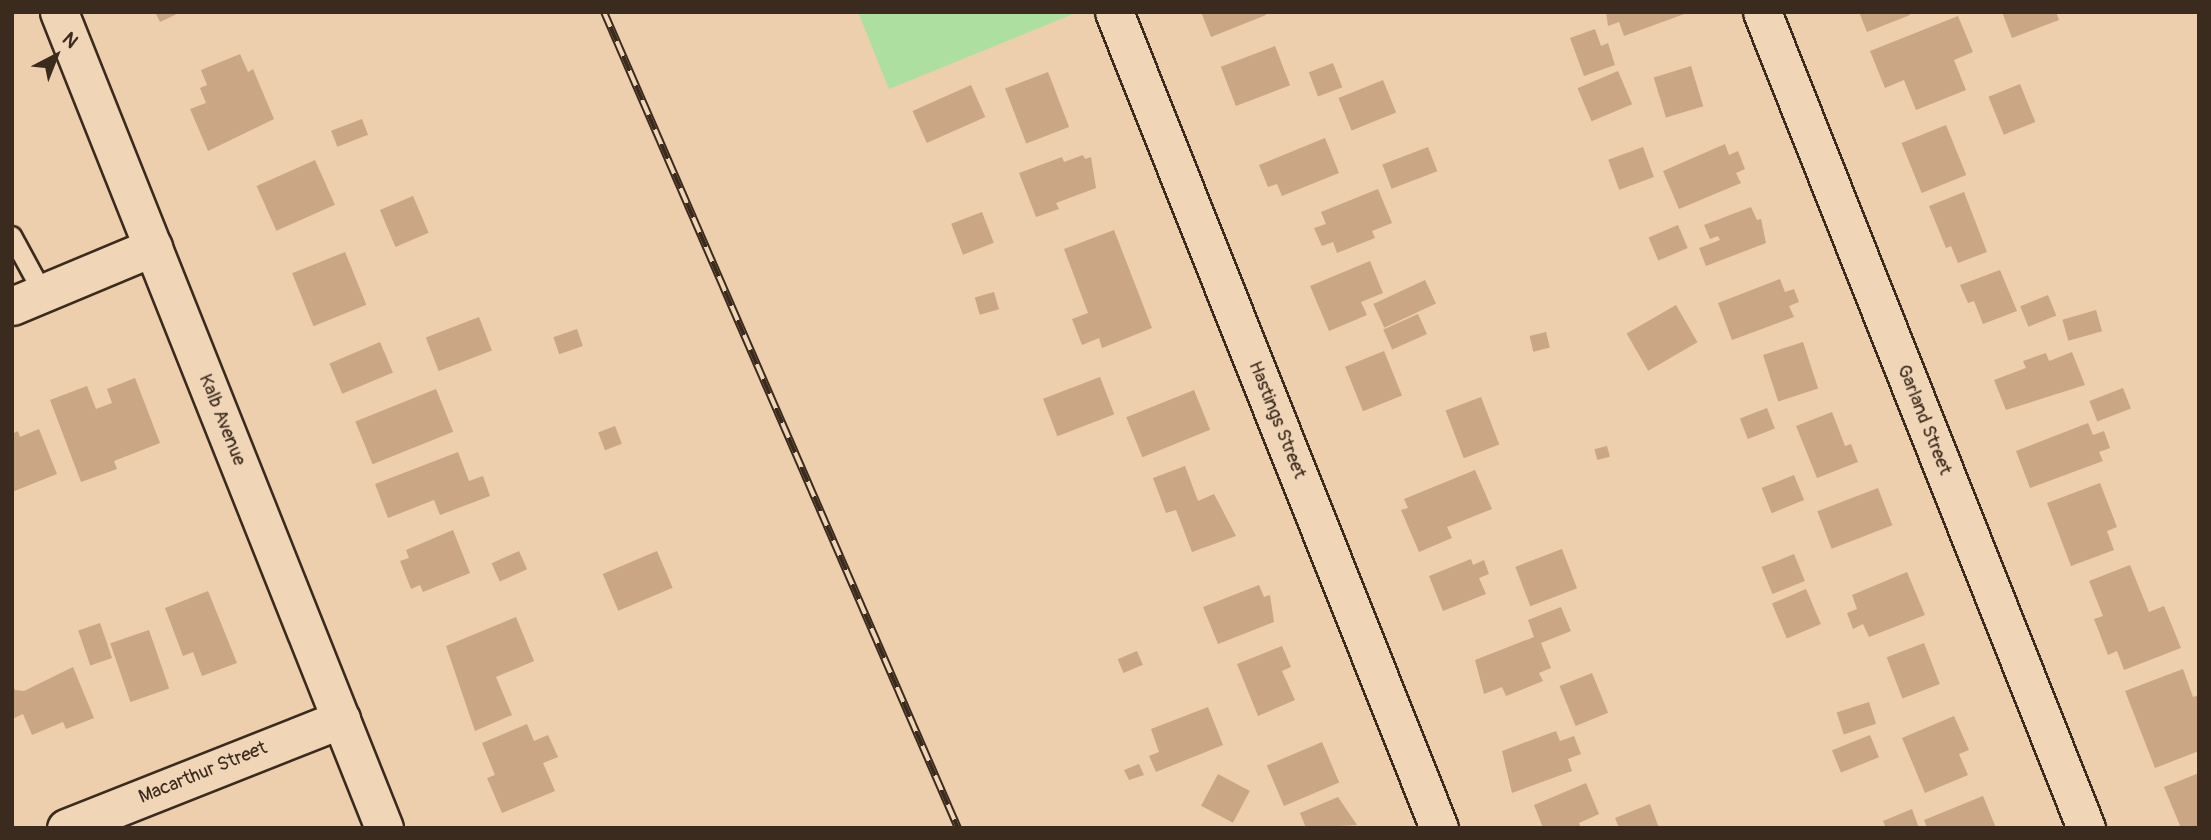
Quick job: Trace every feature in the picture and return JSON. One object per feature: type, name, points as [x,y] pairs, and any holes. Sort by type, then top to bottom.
[{"type":"street","name":"Kalb Avenue","points":[[59,12],[384,828]]},
{"type":"street","name":"Hastings Street","points":[[1114,12],[1439,828]]},
{"type":"street","name":"Garland Street","points":[[1762,12],[2086,828]]},
{"type":"street","points":[[28,299],[153,247]]},
{"type":"street","name":"Macarthur Street","points":[[66,828],[341,719]]},
{"type":"lane","points":[[12,236],[28,299]]},
{"type":"green space","points":[[858,12],[1078,12],[889,89]]},
{"type":"building","points":[[155,12],[181,12],[160,22]]},
{"type":"building","points":[[1201,12],[1265,12],[1266,15],[1211,37]]},
{"type":"building","points":[[1606,12],[1687,13],[1624,36],[1619,22],[1608,26]]},
{"type":"building","points":[[1859,12],[1909,12],[1910,15],[1867,32]]},
{"type":"building","points":[[2002,12],[2056,12],[2059,20],[2012,38]]},
{"type":"building","points":[[1958,16],[1973,52],[1954,60],[1966,90],[1916,110],[1904,80],[1885,88],[1870,51]]},
{"type":"building","points":[[1595,29],[1601,46],[1608,43],[1615,65],[1584,76],[1570,38]]},
{"type":"building","points":[[1275,46],[1290,85],[1236,106],[1221,67]]},
{"type":"building","points":[[240,54],[248,72],[253,69],[274,119],[208,151],[190,109],[206,103],[200,88],[207,85],[201,70]]},
{"type":"building","points":[[1333,63],[1342,87],[1318,97],[1309,72]]},
{"type":"building","points":[[1691,66],[1703,106],[1666,118],[1654,77]]},
{"type":"building","points":[[1618,71],[1632,104],[1592,121],[1577,88]]},
{"type":"building","points":[[1048,72],[1069,127],[1026,144],[1005,88]]},
{"type":"building","points":[[1383,80],[1396,112],[1352,130],[1338,98]]},
{"type":"building","points":[[2020,84],[2035,122],[2004,135],[1988,97]]},
{"type":"building","points":[[971,85],[985,117],[927,143],[913,111]]},
{"type":"building","points":[[362,119],[368,135],[337,147],[331,131]]},
{"type":"building","points":[[1946,125],[1966,175],[1922,193],[1901,143]]},
{"type":"building","points":[[1325,138],[1339,173],[1282,196],[1277,184],[1268,187],[1259,165]]},
{"type":"building","points":[[1725,144],[1729,155],[1738,151],[1745,169],[1736,173],[1741,183],[1679,209],[1663,171]]},
{"type":"building","points":[[1428,147],[1437,171],[1392,189],[1382,165]]},
{"type":"building","points":[[1643,147],[1654,177],[1619,190],[1608,160]]},
{"type":"building","points":[[1083,155],[1085,159],[1091,157],[1096,188],[1056,203],[1059,209],[1036,217],[1019,173],[1062,157],[1064,162]]},
{"type":"building","points":[[315,160],[335,205],[276,231],[257,186]]},
{"type":"building","points":[[1378,189],[1392,223],[1372,231],[1375,238],[1337,253],[1333,242],[1322,246],[1314,228],[1326,224],[1321,212]]},
{"type":"building","points":[[1964,192],[1987,252],[1958,263],[1951,246],[1946,248],[1929,206]]},
{"type":"building","points":[[413,196],[429,233],[395,247],[380,210]]},
{"type":"building","points":[[1751,207],[1757,220],[1761,219],[1766,243],[1706,266],[1699,248],[1720,240],[1718,236],[1710,239],[1704,225]]},
{"type":"building","points":[[982,212],[994,243],[963,255],[951,224]]},
{"type":"building","points":[[1678,225],[1688,248],[1658,261],[1649,238]]},
{"type":"building","points":[[1114,230],[1152,328],[1102,348],[1099,338],[1082,345],[1072,319],[1088,313],[1064,249]]},
{"type":"building","points":[[345,252],[366,305],[314,326],[292,273]]},
{"type":"building","points":[[1370,261],[1383,293],[1361,302],[1367,315],[1329,331],[1310,286]]},
{"type":"building","points":[[2000,270],[2017,311],[1983,324],[1974,301],[1968,303],[1960,285]]},
{"type":"building","points":[[1780,279],[1785,292],[1794,289],[1799,302],[1789,306],[1794,317],[1732,340],[1718,303]]},
{"type":"building","points":[[1425,280],[1436,304],[1384,328],[1373,304]]},
{"type":"building","points":[[994,292],[999,309],[980,315],[975,298]]},
{"type":"building","points":[[2048,295],[2056,315],[2028,327],[2020,306]]},
{"type":"building","points":[[1676,305],[1698,342],[1648,371],[1627,334]]},
{"type":"building","points":[[2096,310],[2102,331],[2068,341],[2062,320]]},
{"type":"building","points":[[1418,314],[1427,334],[1392,350],[1383,329]]},
{"type":"building","points":[[479,317],[492,351],[439,371],[426,337]]},
{"type":"building","points":[[577,329],[583,346],[559,354],[553,337]]},
{"type":"building","points":[[1546,332],[1550,348],[1533,352],[1530,336]]},
{"type":"building","points":[[380,342],[393,372],[342,394],[329,363]]},
{"type":"building","points":[[1803,342],[1818,389],[1778,402],[1763,355]]},
{"type":"building","points":[[1384,351],[1402,396],[1363,411],[1345,367]]},
{"type":"building","points":[[2072,352],[2085,385],[2006,410],[1994,380],[2026,368],[2023,361],[2046,353],[2049,361]]},
{"type":"building","points":[[1100,377],[1114,414],[1057,436],[1043,399]]},
{"type":"building","points":[[135,378],[160,443],[114,461],[117,469],[81,482],[50,400],[87,386],[96,409],[112,403],[107,389]]},
{"type":"building","points":[[2123,388],[2131,409],[2097,421],[2089,401]]},
{"type":"building","points":[[436,389],[453,432],[373,464],[355,422]]},
{"type":"building","points":[[1194,390],[1210,430],[1142,457],[1126,417]]},
{"type":"building","points":[[1481,397],[1499,445],[1464,458],[1446,411]]},
{"type":"building","points":[[1767,408],[1775,429],[1748,439],[1740,418]]},
{"type":"building","points":[[1832,412],[1845,446],[1851,444],[1858,462],[1817,478],[1796,426]]},
{"type":"building","points":[[2088,423],[2093,435],[2104,431],[2110,448],[2099,452],[2103,461],[2030,488],[2016,451]]},
{"type":"building","points":[[615,426],[622,444],[605,450],[598,432]]},
{"type":"building","points":[[39,429],[57,474],[12,492],[12,434],[18,431],[20,437]]},
{"type":"building","points":[[1607,446],[1610,457],[1597,460],[1594,449]]},
{"type":"building","points":[[458,452],[469,481],[483,476],[490,496],[440,515],[434,500],[388,518],[375,484]]},
{"type":"building","points":[[1185,466],[1198,501],[1214,494],[1236,536],[1192,552],[1176,510],[1166,513],[1153,478]]},
{"type":"building","points":[[1475,470],[1492,509],[1447,527],[1452,538],[1419,552],[1401,510],[1408,508],[1404,499]]},
{"type":"building","points":[[1794,475],[1804,500],[1772,513],[1762,488]]},
{"type":"building","points":[[2100,483],[2117,527],[2107,531],[2114,550],[2071,566],[2047,503]]},
{"type":"building","points":[[1878,488],[1892,525],[1832,549],[1817,511]]},
{"type":"building","points":[[453,530],[470,573],[423,592],[420,585],[411,589],[400,561],[409,558],[406,550]]},
{"type":"building","points":[[1562,549],[1577,588],[1530,606],[1515,567]]},
{"type":"building","points":[[519,551],[527,569],[500,581],[492,563]]},
{"type":"building","points":[[657,551],[673,588],[618,611],[603,574]]},
{"type":"building","points":[[1794,554],[1805,581],[1772,594],[1762,567]]},
{"type":"building","points":[[1471,559],[1473,565],[1484,560],[1489,574],[1479,578],[1486,594],[1443,611],[1429,576]]},
{"type":"building","points":[[2130,565],[2149,612],[2164,606],[2181,648],[2124,670],[2117,651],[2108,655],[2094,619],[2103,616],[2089,581]]},
{"type":"building","points":[[1907,572],[1925,615],[1869,637],[1863,624],[1853,629],[1847,613],[1857,609],[1852,595]]},
{"type":"building","points":[[1259,585],[1264,597],[1270,595],[1274,622],[1218,644],[1203,607]]},
{"type":"building","points":[[1806,589],[1821,624],[1787,638],[1772,603]]},
{"type":"building","points":[[208,591],[237,663],[202,676],[193,652],[183,656],[165,608]]},
{"type":"building","points":[[1561,607],[1571,631],[1541,643],[1551,668],[1539,673],[1543,681],[1506,696],[1502,687],[1484,694],[1475,660],[1534,637],[1528,620]]},
{"type":"building","points":[[516,617],[534,661],[496,677],[512,715],[475,731],[446,646]]},
{"type":"building","points":[[100,623],[112,658],[90,665],[78,630]]},
{"type":"building","points":[[149,630],[169,689],[130,702],[110,643]]},
{"type":"building","points":[[1924,643],[1940,684],[1902,698],[1887,657]]},
{"type":"building","points":[[1282,646],[1291,667],[1282,671],[1295,700],[1258,716],[1237,664]]},
{"type":"building","points":[[1137,651],[1143,665],[1124,673],[1118,659]]},
{"type":"building","points":[[73,667],[94,718],[66,729],[63,722],[32,735],[23,714],[12,719],[12,684],[15,690],[24,691]]},
{"type":"building","points":[[2183,669],[2193,697],[2199,695],[2199,751],[2155,768],[2125,691]]},
{"type":"building","points":[[1592,673],[1608,713],[1576,726],[1560,686]]},
{"type":"building","points":[[1869,702],[1876,724],[1844,734],[1837,713]]},
{"type":"building","points":[[1208,707],[1223,745],[1156,772],[1149,756],[1159,752],[1151,729]]},
{"type":"building","points":[[1954,716],[1969,750],[1959,754],[1968,775],[1925,793],[1902,738]]},
{"type":"building","points":[[527,724],[534,741],[548,735],[558,757],[543,763],[555,791],[502,813],[487,778],[495,775],[482,743]]},
{"type":"building","points":[[1556,731],[1560,741],[1574,736],[1581,754],[1568,759],[1572,771],[1512,793],[1502,751]]},
{"type":"building","points":[[1870,735],[1879,757],[1841,773],[1832,750]]},
{"type":"building","points":[[1322,742],[1339,783],[1284,806],[1267,765]]},
{"type":"building","points":[[1139,764],[1144,775],[1129,780],[1124,770]]},
{"type":"building","points":[[2199,773],[2199,828],[2181,828],[2164,787]]},
{"type":"building","points":[[1218,774],[1250,791],[1233,823],[1201,806]]},
{"type":"building","points":[[1586,783],[1599,814],[1579,823],[1581,828],[1543,828],[1534,805]]},
{"type":"building","points":[[1983,796],[1996,828],[1927,828],[1924,820]]},
{"type":"building","points":[[1338,797],[1357,825],[1306,828],[1300,813]]},
{"type":"building","points":[[1650,804],[1659,828],[1619,828],[1615,818]]},
{"type":"building","points":[[1912,809],[1919,828],[1886,828],[1883,821]]},
{"type":"railway","points":[[604,12],[958,828]]}]
